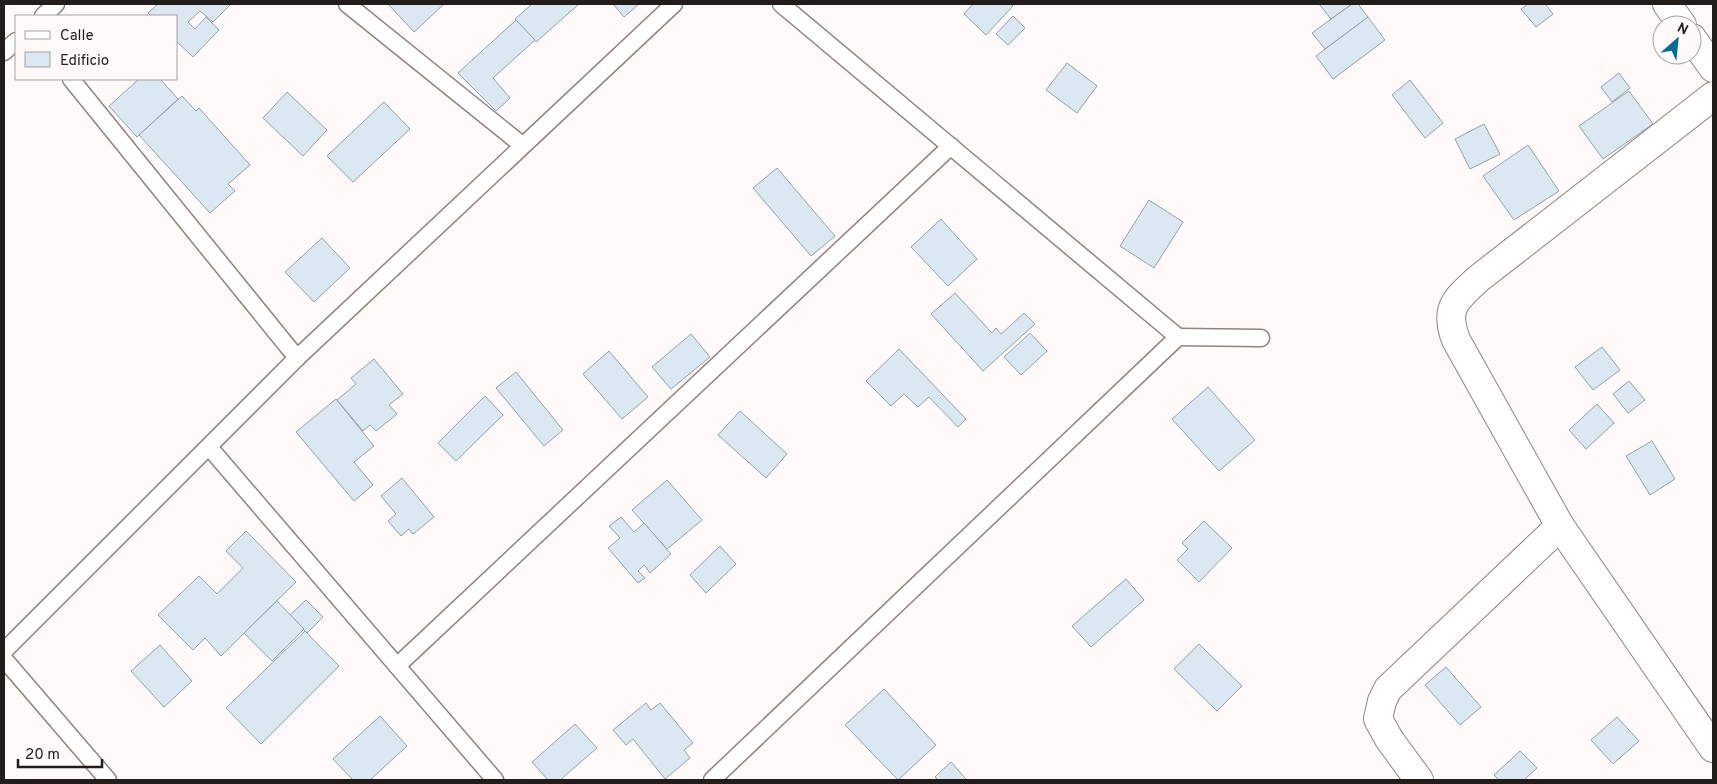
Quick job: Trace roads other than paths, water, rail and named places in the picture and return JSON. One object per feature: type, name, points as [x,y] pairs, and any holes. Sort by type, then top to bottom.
[{"type":"street","points":[[1667,4],[1675,15]]},
{"type":"street","points":[[1702,52],[1713,68]]},
{"type":"street","points":[[1713,96],[1478,279],[1460,295],[1450,311],[1451,327],[1456,340],[1560,526],[1713,748]]},
{"type":"street","points":[[1418,780],[1388,738],[1378,719],[1382,701],[1388,689],[1560,526]]},
{"type":"lane","points":[[43,15],[56,4]]},
{"type":"lane","points":[[347,4],[522,144]]},
{"type":"lane","points":[[4,651],[297,358],[522,144],[674,4]]},
{"type":"lane","points":[[781,4],[1178,337],[1261,338]]},
{"type":"lane","points":[[4,52],[15,42]]},
{"type":"lane","points":[[72,80],[297,358]]},
{"type":"lane","points":[[397,666],[951,146]]},
{"type":"lane","points":[[712,780],[1178,337]]},
{"type":"lane","points":[[209,447],[495,780]]},
{"type":"lane","points":[[4,659],[108,780]]}]
